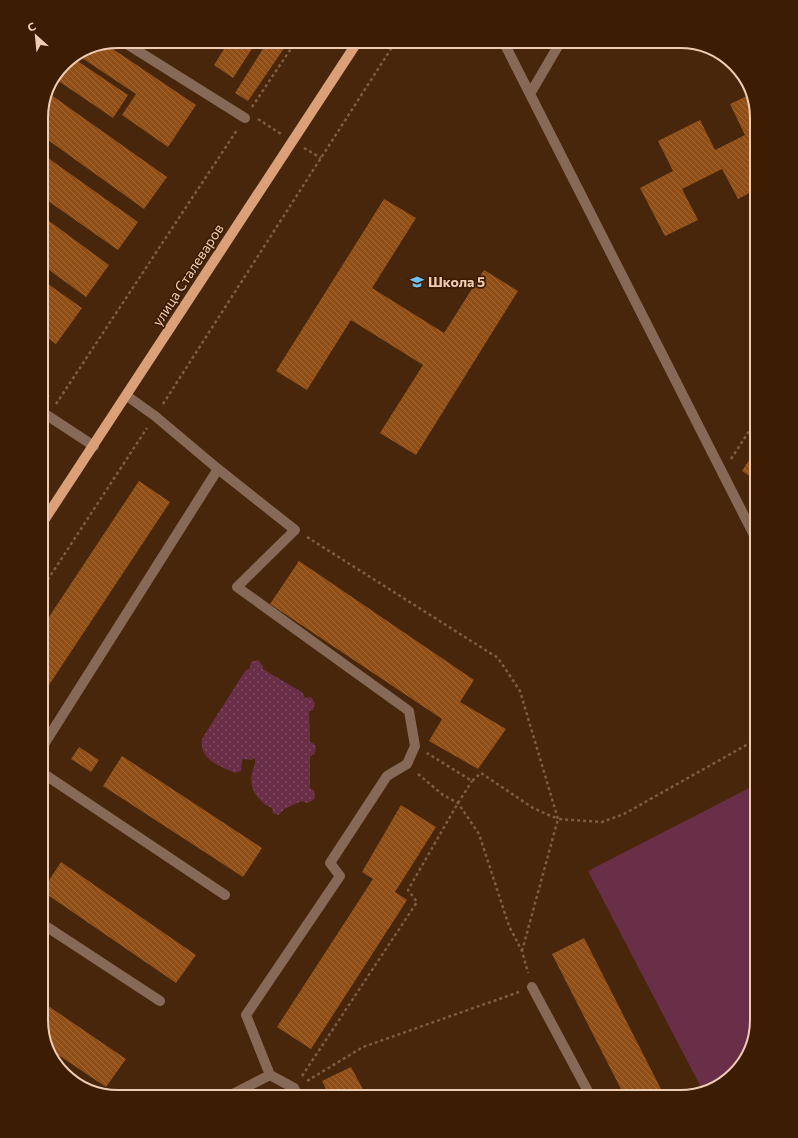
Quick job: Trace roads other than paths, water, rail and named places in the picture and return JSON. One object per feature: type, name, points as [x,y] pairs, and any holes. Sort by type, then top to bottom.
[{"type":"main road","name":"улица Сталеваров","points":[[48,515],[353,48]]},
{"type":"lane","points":[[133,48],[245,118]]},
{"type":"lane","points":[[507,48],[750,527]]},
{"type":"lane","points":[[530,94],[557,48]]},
{"type":"lane","points":[[127,396],[155,416],[218,469],[295,530],[238,587],[409,711],[415,746],[407,764],[387,776],[330,863],[340,876],[246,1015],[270,1075],[292,1090]]},
{"type":"lane","points":[[48,416],[94,446]]},
{"type":"lane","points":[[48,738],[218,469]]},
{"type":"lane","points":[[48,777],[225,895]]},
{"type":"lane","points":[[48,928],[160,1001]]},
{"type":"lane","points":[[532,987],[587,1090]]},
{"type":"lane","points":[[241,1090],[270,1075]]},
{"type":"place","name":"Школа 5","points":[[417,282]]}]
